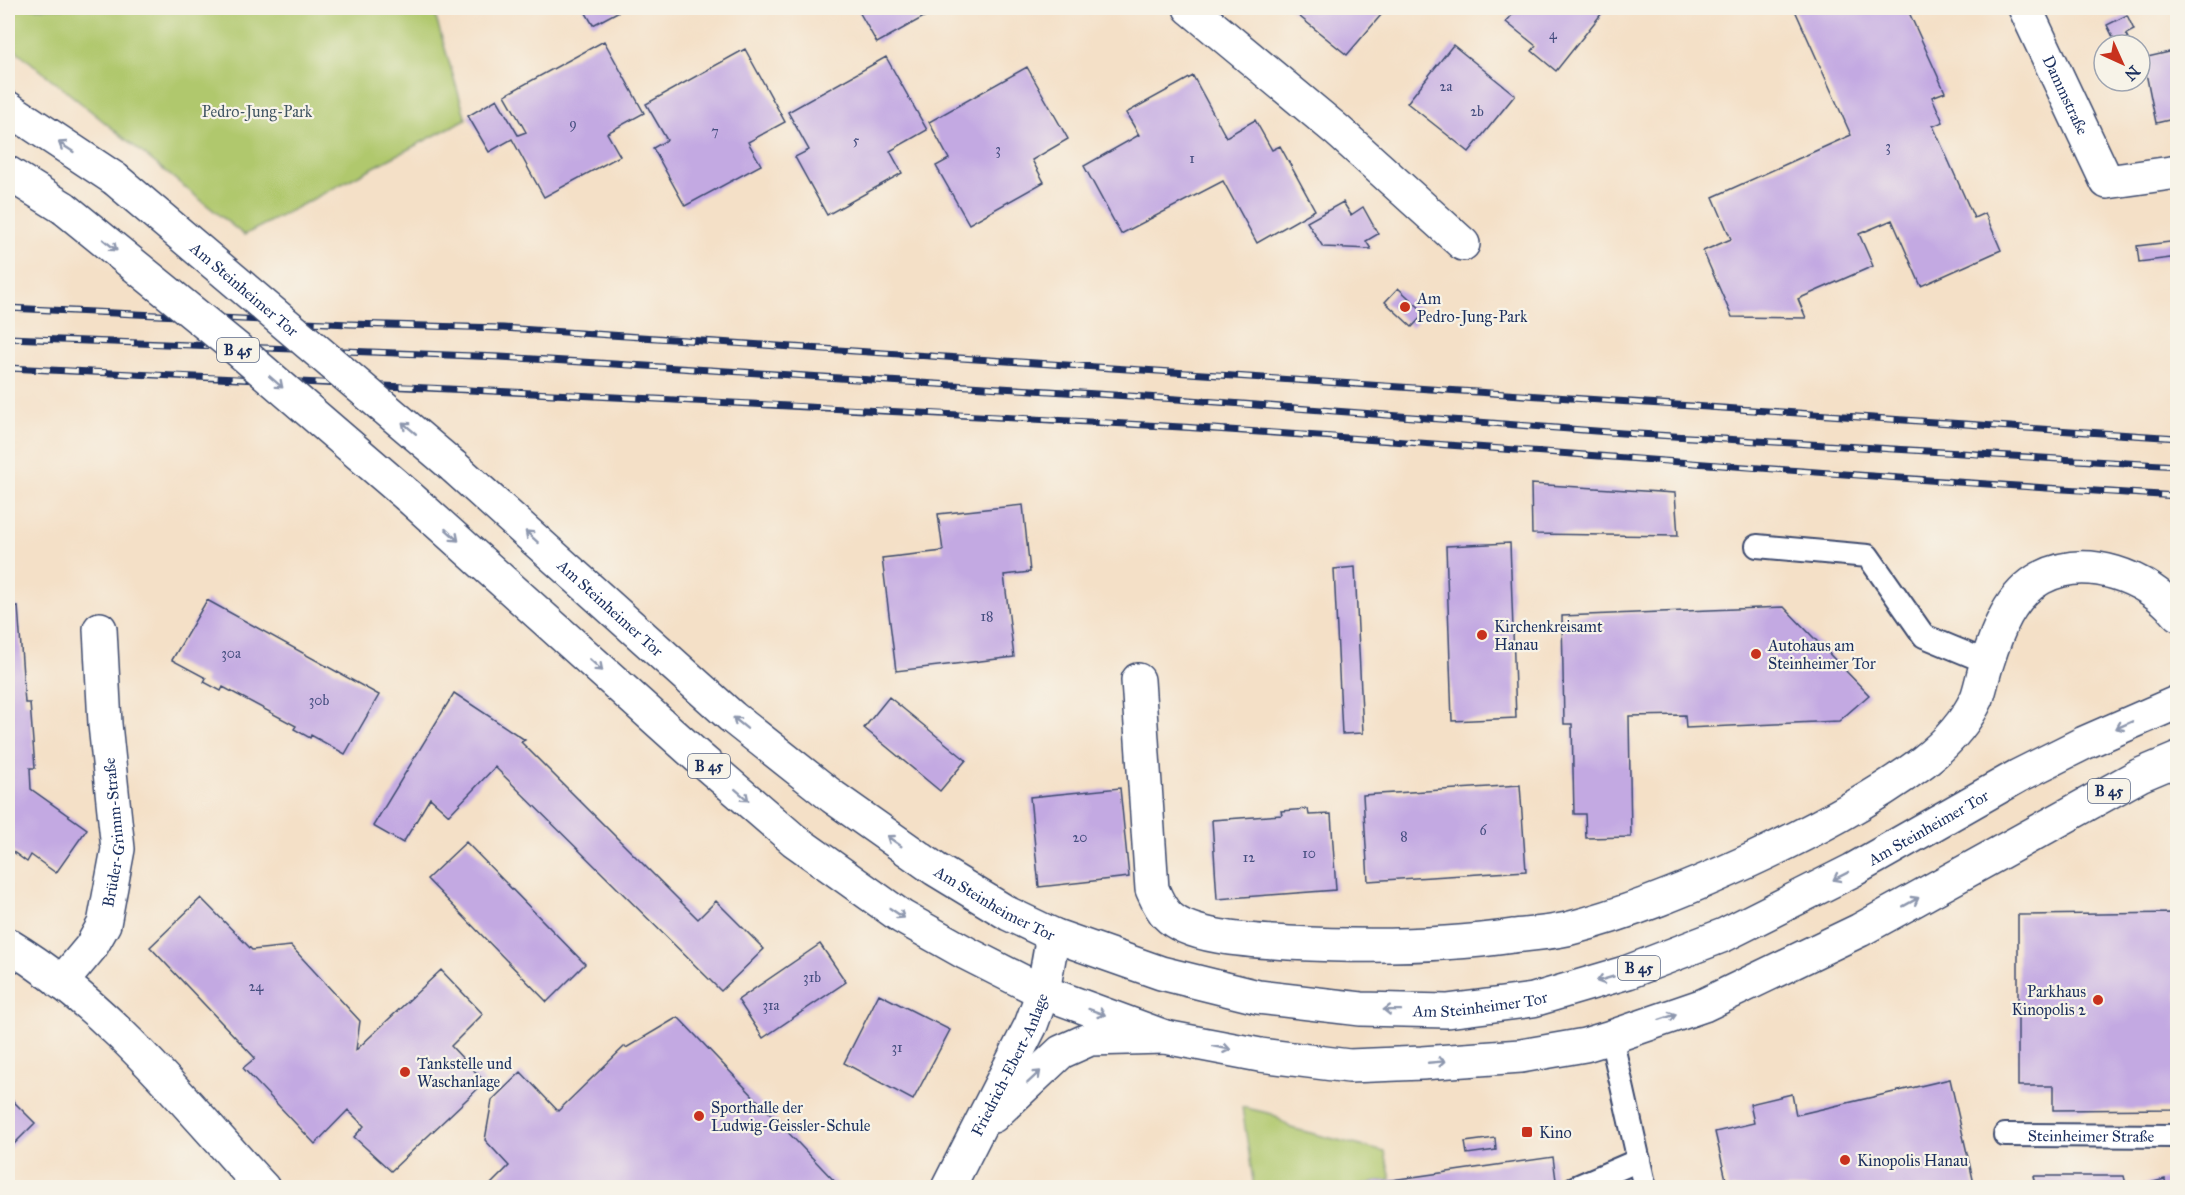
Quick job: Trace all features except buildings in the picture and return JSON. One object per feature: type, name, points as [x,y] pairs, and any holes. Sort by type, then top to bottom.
[{"type":"main road","points":[[1190,8],[1338,131],[1464,244]]},
{"type":"main road","name":"Dammstraße","points":[[2025,8],[2107,182],[2178,172]]},
{"type":"main road","name":"Am Steinheimer Tor","points":[[8,108],[115,179],[453,466],[732,717],[833,797],[934,869],[1009,914],[1053,934],[1161,973],[1258,997],[1361,1009],[1447,1011],[1533,1000],[1628,972],[1724,935],[1853,870],[2018,776],[2084,743],[2178,702]]},
{"type":"main road","name":"B 45","points":[[8,173],[64,208],[236,348],[408,495],[698,757],[794,840],[902,917],[966,953],[1043,992],[1165,1037],[1260,1055],[1349,1066],[1521,1056],[1585,1045],[1704,1005],[1860,930],[2140,775],[2178,759]]},
{"type":"main road","points":[[1138,680],[1152,889],[1167,916],[1176,923],[1198,931],[1241,940],[1340,946],[1420,946],[1497,939],[1576,926],[1639,908],[1702,883],[1790,842],[1881,791],[1945,744],[1964,723],[1978,696],[1987,662],[2008,609],[2023,591],[2039,579],[2060,569],[2083,568],[2118,573],[2148,588],[2178,614]]},
{"type":"main road","name":"Brüder-Grimm-Straße","points":[[61,983],[91,947],[104,924],[118,849],[105,724],[100,629]]},
{"type":"main road","name":"Friedrich-Ebert-Anlage","points":[[948,1188],[1031,1025],[1043,992],[1053,934]]},
{"type":"main road","points":[[8,945],[42,966],[122,1034],[264,1188]]},
{"type":"main road","points":[[976,1132],[1061,1052],[1090,1038],[1165,1037]]},
{"type":"lane","points":[[1757,546],[1868,556],[1924,636],[1987,662]]},
{"type":"lane","points":[[1611,1037],[1645,1188]]},
{"type":"lane","name":"Steinheimer Straße","points":[[2005,1135],[2178,1136]]},
{"type":"lane","points":[[1574,1188],[1639,1160]]},
{"type":"green space","name":"Pedro-Jung-Park","points":[[8,8],[433,8],[466,119],[244,235],[8,44]]},
{"type":"green space","points":[[1242,1107],[1272,1114],[1291,1128],[1385,1152],[1391,1180],[1340,1188],[1254,1187]]},
{"type":"railway","points":[[8,308],[349,324],[503,328],[2178,438]]},
{"type":"railway","points":[[8,338],[500,357],[1177,399],[1622,433],[2178,466]]},
{"type":"railway","points":[[8,368],[1164,426],[2178,496]]},
{"type":"place","name":"Am Pedro-Jung-Park","points":[[1405,307]]},
{"type":"place","name":"Kirchenkreisamt Hanau","points":[[1482,635]]},
{"type":"place","name":"Autohaus am Steinheimer Tor","points":[[1756,654]]},
{"type":"place","name":"Parkhaus Kinopolis 2","points":[[2098,1000]]},
{"type":"place","name":"Tankstelle und Waschanlage","points":[[405,1072]]},
{"type":"place","name":"Sporthalle der Ludwig-Geissler-Schule","points":[[699,1116]]},
{"type":"place","name":"Kino","points":[[1527,1132]]},
{"type":"place","name":"Kinopolis Hanau","points":[[1845,1160]]}]
